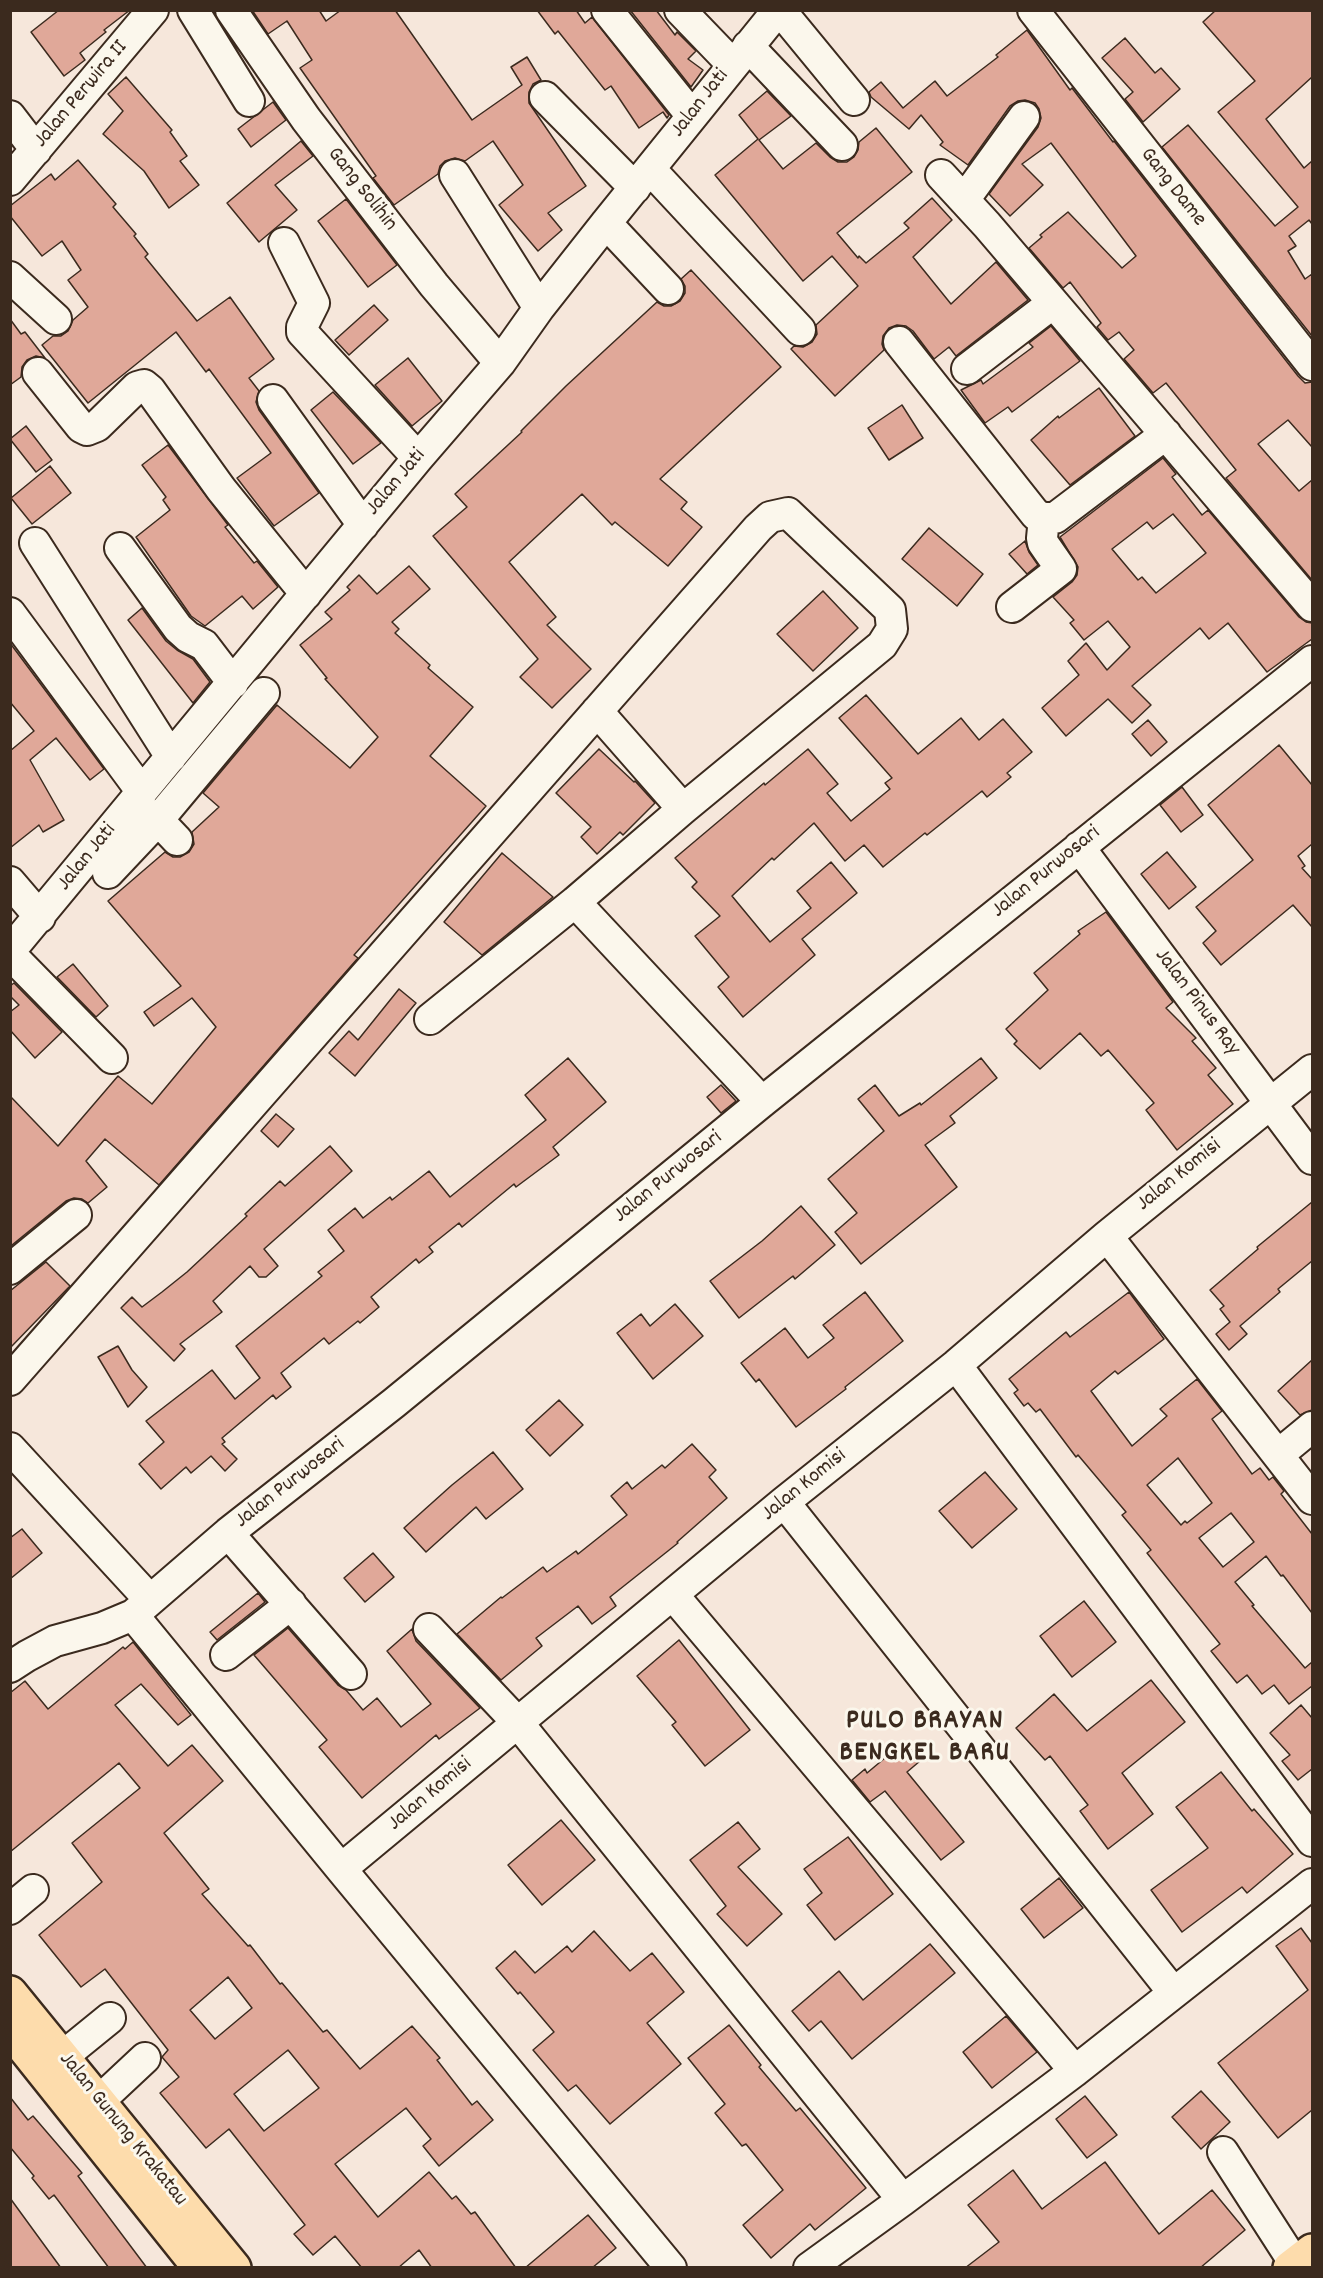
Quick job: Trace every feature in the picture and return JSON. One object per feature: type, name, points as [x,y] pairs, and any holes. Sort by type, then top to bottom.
[{"type":"highway","name":"Jalan Gunung Krakatau","points":[[10,1993],[234,2268]]},
{"type":"highway","name":"Jalan Gunung Krakatau","points":[[10,2030],[200,2268]]},
{"type":"street","name":"Jalan Perwira II","points":[[10,180],[153,10]]},
{"type":"street","points":[[194,10],[249,101]]},
{"type":"street","name":"Gang Solihin","points":[[231,10],[306,119],[434,285],[494,370]]},
{"type":"street","points":[[607,10],[692,116]]},
{"type":"street","points":[[680,10],[740,56],[842,146]]},
{"type":"street","points":[[779,10],[854,100]]},
{"type":"street","name":"Jalan Jati","points":[[10,953],[418,458],[494,370],[539,308],[779,10]]},
{"type":"street","name":"Gang Dame","points":[[1033,10],[1312,365]]},
{"type":"street","points":[[545,97],[643,179],[800,330]]},
{"type":"street","points":[[10,116],[36,150]]},
{"type":"street","points":[[964,200],[1024,117]]},
{"type":"street","points":[[455,175],[539,308]]},
{"type":"street","points":[[941,175],[1312,606]]},
{"type":"street","points":[[606,224],[668,289]]},
{"type":"street","points":[[284,243],[314,303],[302,327],[302,332],[418,458]]},
{"type":"street","points":[[399,269],[494,370]]},
{"type":"street","points":[[10,278],[56,319]]},
{"type":"street","points":[[967,369],[1053,303]]},
{"type":"street","points":[[899,342],[1036,515],[1044,518],[1055,518],[1166,434]]},
{"type":"street","points":[[38,373],[81,427],[87,430],[97,426],[137,387],[144,385],[150,390],[221,489],[306,594]]},
{"type":"street","points":[[273,400],[363,525]]},
{"type":"street","points":[[10,1380],[758,528],[770,517],[788,513],[890,610],[892,629],[882,645],[683,809],[575,902],[430,1019]]},
{"type":"street","points":[[1012,607],[1061,569],[1043,543],[1044,518]]},
{"type":"street","points":[[35,543],[171,757]]},
{"type":"street","points":[[120,548],[178,627],[188,638],[204,645],[233,682]]},
{"type":"street","points":[[10,613],[136,799],[167,830]]},
{"type":"street","name":"Jalan Purwosari","points":[[10,1667],[55,1641],[102,1629],[141,1607],[228,1533],[394,1403],[762,1102],[1312,661]]},
{"type":"street","points":[[108,873],[167,830],[264,693]]},
{"type":"street","points":[[597,711],[683,809]]},
{"type":"street","name":"Jalan Pinus Ray","points":[[1078,848],[1312,1159]]},
{"type":"street","points":[[10,882],[40,917]]},
{"type":"street","points":[[575,902],[762,1102]]},
{"type":"street","points":[[10,953],[112,1058]]},
{"type":"street","name":"Jalan Komisi","points":[[340,1869],[784,1503],[956,1365],[1107,1236],[1270,1102],[1312,1070]]},
{"type":"street","points":[[10,1269],[76,1215]]},
{"type":"street","points":[[1107,1236],[1312,1498]]},
{"type":"street","points":[[956,1365],[1312,1841]]},
{"type":"street","points":[[1278,1455],[1312,1427]]},
{"type":"street","points":[[10,1448],[141,1607],[340,1869],[671,2268]]},
{"type":"street","points":[[784,1503],[1173,1992]]},
{"type":"street","points":[[228,1533],[351,1674]]},
{"type":"street","points":[[673,1595],[1075,2071]]},
{"type":"street","points":[[226,1655],[291,1604]]},
{"type":"street","points":[[429,1629],[518,1723],[903,2200]]},
{"type":"street","points":[[809,2268],[1075,2071],[1312,1884]]},
{"type":"street","points":[[10,1909],[33,1890]]},
{"type":"street","points":[[62,2057],[110,2019]]},
{"type":"street","points":[[99,2101],[145,2058]]},
{"type":"street","points":[[1223,2152],[1299,2261]]},
{"type":"building","points":[[59,10],[130,10],[80,53],[85,60],[64,76],[31,32]]},
{"type":"building","points":[[252,10],[319,10],[326,21],[341,10],[395,10],[472,120],[522,85],[511,67],[527,57],[541,80],[533,84],[529,92],[529,103],[586,186],[548,213],[562,230],[538,251],[499,205],[523,185],[493,141],[465,161],[455,158],[445,161],[440,166],[438,174],[394,205],[373,178],[376,176],[300,68],[312,60],[287,21],[268,34]]},
{"type":"building","points":[[537,10],[576,10],[585,23],[592,17],[669,115],[667,118],[663,112],[639,128],[611,86],[605,90],[558,31],[555,34]]},
{"type":"building","points":[[630,10],[656,10],[675,35],[677,32],[696,51],[688,59],[703,70],[691,87]]},
{"type":"building","points":[[1216,10],[1312,10],[1312,77],[1266,119],[1304,168],[1312,161],[1312,224],[1309,220],[1289,236],[1296,246],[1288,251],[1305,279],[1312,274],[1312,336],[1162,147],[1188,125],[1275,226],[1298,207],[1218,112],[1255,81],[1203,22]]},
{"type":"building","points":[[1027,30],[1070,90],[1072,88],[1298,376],[1305,383],[1312,382],[1312,447],[1288,420],[1258,444],[1299,491],[1312,480],[1312,580],[1226,478],[1236,470],[1166,383],[1153,393],[1124,359],[1134,350],[1119,332],[1108,340],[1097,327],[1101,323],[1070,282],[1063,288],[1029,248],[1042,237],[1040,235],[1068,212],[1122,268],[1136,256],[1051,143],[1022,164],[1043,185],[1010,216],[989,194],[1038,127],[1041,118],[1035,103],[1025,100],[1010,106],[968,165],[940,145],[943,142],[921,115],[909,129],[871,97],[869,92],[881,82],[903,108],[935,81],[947,96],[998,57],[996,55]]},
{"type":"building","points":[[1125,38],[1155,73],[1161,68],[1180,89],[1143,122],[1125,99],[1133,92],[1102,58]]},
{"type":"building","points":[[126,77],[172,130],[170,132],[187,156],[180,161],[199,185],[169,208],[144,171],[103,134],[123,111],[108,94]]},
{"type":"building","points":[[767,91],[791,116],[759,140],[783,169],[816,143],[838,162],[847,162],[854,157],[859,142],[876,128],[912,172],[837,233],[858,258],[859,256],[866,263],[909,228],[904,223],[932,198],[952,220],[913,257],[951,304],[996,262],[1028,300],[956,356],[949,347],[934,359],[913,331],[906,326],[897,325],[889,328],[883,336],[884,350],[835,396],[791,349],[794,346],[803,347],[812,342],[817,334],[816,325],[858,286],[832,256],[803,281],[715,175],[758,139],[739,115]]},
{"type":"building","points":[[273,102],[286,120],[251,147],[238,129]]},
{"type":"building","points":[[301,141],[313,156],[275,185],[297,210],[259,242],[227,203]]},
{"type":"building","points":[[78,160],[116,204],[113,207],[136,234],[134,236],[148,254],[145,257],[197,321],[230,297],[274,359],[249,378],[259,391],[256,402],[259,410],[319,493],[274,526],[237,478],[271,453],[209,369],[206,372],[176,332],[88,403],[42,345],[53,336],[61,336],[68,331],[73,320],[88,307],[68,280],[81,270],[62,241],[42,256],[10,216],[10,206],[51,174],[55,180]]},
{"type":"building","points":[[346,199],[397,265],[368,287],[318,221]]},
{"type":"building","points":[[691,270],[781,367],[660,479],[687,502],[681,509],[702,527],[668,566],[615,522],[612,525],[582,494],[509,562],[556,617],[547,625],[591,669],[552,708],[520,677],[538,659],[433,536],[467,507],[455,494],[522,432],[566,386],[657,302],[664,306],[671,306],[680,301],[685,293],[685,286],[681,279]]},
{"type":"building","points":[[374,305],[388,320],[349,355],[335,340]]},
{"type":"building","points":[[10,319],[21,334],[25,332],[45,358],[36,356],[27,360],[22,367],[21,377],[10,385]]},
{"type":"building","points":[[1051,326],[1080,361],[1012,412],[1008,407],[985,423],[961,390],[981,380],[983,384],[1033,347],[1029,343]]},
{"type":"building","points":[[408,358],[442,401],[412,426],[375,385]]},
{"type":"building","points":[[1099,388],[1135,436],[1070,485],[1031,440],[1058,416],[1059,418]]},
{"type":"building","points":[[333,392],[381,443],[353,464],[311,410]]},
{"type":"building","points":[[902,405],[923,438],[889,460],[868,428]]},
{"type":"building","points":[[26,426],[52,460],[36,472],[10,439]]},
{"type":"building","points":[[168,445],[228,525],[225,527],[254,563],[257,561],[278,587],[253,609],[242,596],[205,626],[191,616],[136,537],[170,510],[163,500],[166,497],[142,465]]},
{"type":"building","points":[[1163,458],[1176,474],[1172,477],[1202,515],[1208,510],[1299,617],[1312,623],[1312,639],[1267,672],[1228,623],[1209,639],[1200,628],[1132,686],[1151,705],[1132,723],[1108,699],[1066,736],[1042,708],[1079,675],[1068,661],[1086,643],[1107,670],[1130,647],[1108,621],[1084,640],[1070,623],[1074,620],[1053,597],[1072,582],[1077,575],[1078,567],[1060,537]],"holes":[[[1173,514],[1206,553],[1156,593],[1142,577],[1138,580],[1112,549],[1147,522],[1153,529]]]},
{"type":"building","points":[[50,466],[71,493],[32,524],[11,498]]},
{"type":"building","points":[[929,528],[983,574],[957,606],[902,559]]},
{"type":"building","points":[[1025,541],[1038,565],[1027,574],[1009,554]]},
{"type":"building","points":[[409,566],[430,589],[392,622],[399,629],[395,633],[430,665],[428,668],[473,707],[430,756],[486,806],[354,955],[358,958],[159,1185],[105,1139],[86,1161],[107,1187],[88,1203],[74,1198],[66,1201],[12,1245],[10,1243],[10,1096],[58,1146],[118,1076],[152,1104],[216,1027],[192,998],[154,1026],[144,1012],[181,986],[108,901],[165,852],[173,857],[180,857],[189,852],[194,844],[192,832],[219,807],[203,793],[277,705],[350,768],[378,737],[325,679],[327,678],[300,645],[332,619],[325,612],[350,590],[347,587],[359,575],[377,594]]},
{"type":"building","points":[[823,591],[858,628],[813,671],[777,634]]},
{"type":"building","points":[[142,608],[166,641],[193,659],[210,682],[193,703],[128,620]]},
{"type":"building","points":[[10,643],[104,769],[90,780],[56,738],[30,760],[64,820],[43,832],[39,825],[10,848],[10,751],[34,731],[10,702]]},
{"type":"building","points":[[866,695],[918,754],[961,718],[979,740],[1003,719],[1032,752],[1007,773],[1011,777],[987,797],[982,791],[883,867],[864,845],[845,861],[814,823],[774,860],[772,858],[732,896],[770,942],[811,908],[797,891],[831,862],[857,893],[802,939],[815,955],[743,1017],[718,987],[729,977],[695,936],[720,916],[692,887],[697,882],[675,858],[808,749],[838,784],[827,793],[851,821],[890,789],[885,783],[892,778],[839,718]]},
{"type":"building","points":[[1148,720],[1167,742],[1151,756],[1132,734]]},
{"type":"building","points":[[1279,745],[1312,785],[1312,844],[1298,856],[1305,866],[1302,868],[1312,879],[1312,927],[1293,905],[1221,965],[1203,943],[1216,931],[1196,907],[1253,860],[1208,805]]},
{"type":"building","points":[[599,749],[635,781],[655,803],[623,835],[620,832],[597,854],[581,837],[591,827],[556,793]]},
{"type":"building","points":[[1182,787],[1203,815],[1181,832],[1160,805]]},
{"type":"building","points":[[1167,852],[1196,887],[1169,909],[1141,874]]},
{"type":"building","points":[[502,853],[553,897],[482,955],[444,922]]},
{"type":"building","points":[[1106,912],[1173,1002],[1166,1008],[1196,1038],[1192,1041],[1216,1068],[1208,1075],[1233,1104],[1177,1150],[1146,1110],[1154,1103],[1108,1050],[1101,1056],[1080,1033],[1040,1069],[1014,1044],[1017,1041],[1006,1029],[1048,990],[1034,973],[1080,934],[1078,931]]},
{"type":"building","points":[[73,964],[108,1006],[96,1017],[57,977]]},
{"type":"building","points":[[14,983],[62,1032],[35,1058],[10,1030],[10,1012],[19,1005],[10,996],[10,986]]},
{"type":"building","points":[[399,989],[416,1003],[355,1076],[329,1053],[349,1031],[358,1040]]},
{"type":"building","points":[[568,1058],[606,1102],[553,1147],[559,1155],[516,1187],[514,1184],[462,1227],[459,1223],[429,1247],[433,1252],[419,1263],[416,1259],[371,1297],[379,1307],[360,1323],[358,1321],[329,1344],[324,1338],[281,1373],[291,1387],[276,1399],[273,1395],[222,1438],[225,1442],[222,1444],[237,1459],[225,1471],[211,1456],[191,1473],[186,1467],[161,1489],[139,1464],[164,1442],[146,1421],[212,1370],[235,1399],[260,1378],[236,1346],[322,1276],[318,1272],[344,1251],[328,1230],[355,1208],[363,1218],[390,1197],[392,1200],[429,1171],[450,1197],[546,1120],[525,1095]]},
{"type":"building","points":[[981,1058],[997,1078],[950,1116],[955,1123],[925,1145],[957,1187],[861,1264],[835,1232],[857,1213],[828,1179],[884,1131],[858,1099],[875,1085],[899,1116],[920,1103],[921,1105]]},
{"type":"building","points":[[721,1085],[736,1101],[721,1113],[707,1097]]},
{"type":"building","points":[[276,1114],[294,1129],[278,1147],[261,1131]]},
{"type":"building","points":[[330,1146],[352,1171],[264,1249],[278,1266],[266,1277],[259,1277],[250,1266],[213,1301],[222,1312],[180,1344],[185,1349],[174,1361],[121,1308],[132,1297],[142,1307],[162,1292],[247,1216],[245,1214],[280,1181],[285,1186]]},
{"type":"building","points":[[1312,1202],[1312,1261],[1278,1289],[1280,1292],[1240,1326],[1247,1334],[1229,1350],[1216,1334],[1230,1322],[1220,1309],[1224,1306],[1210,1290],[1258,1249],[1257,1247]]},
{"type":"building","points":[[801,1206],[835,1245],[795,1279],[793,1276],[739,1318],[710,1281],[762,1241]]},
{"type":"building","points":[[46,1262],[70,1286],[10,1348],[10,1291]]},
{"type":"building","points":[[865,1292],[903,1341],[796,1427],[759,1379],[756,1382],[741,1363],[785,1328],[808,1358],[834,1338],[823,1325]]},
{"type":"building","points":[[1129,1292],[1164,1339],[1118,1374],[1115,1371],[1091,1391],[1132,1446],[1167,1416],[1160,1409],[1197,1379],[1222,1411],[1212,1419],[1252,1474],[1260,1468],[1269,1480],[1273,1477],[1284,1491],[1281,1494],[1312,1534],[1312,1613],[1266,1556],[1235,1582],[1254,1605],[1252,1606],[1305,1668],[1312,1662],[1312,1686],[1289,1704],[1274,1685],[1262,1694],[1247,1675],[1237,1683],[1211,1651],[1220,1644],[1147,1553],[1151,1550],[1122,1515],[1126,1512],[1078,1455],[1076,1457],[1040,1409],[1036,1412],[1028,1403],[1024,1406],[1014,1393],[1018,1390],[1009,1379],[1066,1332],[1070,1337]],"holes":[[[1178,1458],[1212,1503],[1187,1523],[1185,1521],[1181,1525],[1147,1485]],[[1231,1513],[1254,1542],[1223,1567],[1199,1538]]]},
{"type":"building","points":[[675,1304],[703,1336],[653,1379],[617,1333],[641,1314],[650,1326]]},
{"type":"building","points":[[118,1346],[132,1370],[147,1387],[128,1407],[98,1357]]},
{"type":"building","points":[[1312,1360],[1312,1410],[1300,1415],[1278,1391]]},
{"type":"building","points":[[559,1400],[583,1425],[550,1456],[526,1430]]},
{"type":"building","points":[[692,1444],[716,1470],[709,1477],[727,1498],[678,1543],[610,1597],[616,1606],[592,1624],[578,1606],[536,1638],[542,1646],[501,1680],[457,1634],[501,1597],[543,1567],[547,1572],[576,1551],[578,1554],[627,1515],[611,1496],[627,1482],[632,1489],[662,1465],[665,1468]]},
{"type":"building","points":[[493,1452],[523,1489],[486,1519],[476,1507],[426,1552],[404,1528]]},
{"type":"building","points":[[985,1472],[1017,1509],[972,1548],[939,1511]]},
{"type":"building","points":[[22,1529],[42,1553],[10,1579],[10,1538]]},
{"type":"building","points":[[373,1553],[394,1577],[365,1602],[344,1578]]},
{"type":"building","points":[[258,1593],[265,1602],[217,1640],[210,1632]]},
{"type":"building","points":[[1084,1601],[1116,1642],[1072,1677],[1040,1636]]},
{"type":"building","points":[[288,1628],[363,1710],[377,1698],[401,1727],[431,1704],[387,1651],[412,1629],[416,1641],[480,1708],[439,1739],[436,1735],[362,1798],[319,1747],[327,1740],[254,1655]]},
{"type":"building","points":[[679,1640],[750,1730],[705,1766],[672,1725],[676,1722],[637,1676]]},
{"type":"building","points":[[133,1642],[191,1715],[178,1725],[141,1684],[115,1705],[168,1766],[192,1745],[223,1781],[164,1833],[209,1889],[202,1894],[248,1946],[250,1945],[280,1984],[282,1983],[323,2032],[327,2030],[360,2069],[412,2026],[440,2058],[437,2060],[472,2105],[477,2101],[493,2120],[439,2166],[423,2146],[431,2139],[406,2108],[335,2164],[378,2217],[429,2172],[452,2199],[456,2196],[471,2214],[475,2212],[516,2268],[432,2268],[419,2250],[398,2268],[362,2268],[335,2236],[313,2255],[294,2234],[305,2225],[229,2129],[206,2148],[160,2093],[179,2077],[162,2057],[168,2050],[105,1969],[81,1987],[39,1935],[102,1882],[72,1843],[140,1788],[119,1763],[10,1852],[10,1693],[25,1681],[48,1709],[123,1647],[125,1649]],"holes":[[[228,1977],[252,2008],[215,2039],[190,2010]],[[288,2050],[319,2088],[264,2131],[234,2094]]]},
{"type":"building","points":[[1151,1680],[1185,1722],[1122,1773],[1153,1814],[1108,1849],[1080,1811],[1088,1805],[1050,1756],[1045,1760],[1016,1728],[1054,1694],[1087,1731]]},
{"type":"building","points":[[1301,1705],[1312,1718],[1312,1769],[1298,1780],[1282,1761],[1290,1755],[1270,1733]]},
{"type":"building","points":[[904,1742],[920,1761],[907,1772],[964,1842],[941,1860],[885,1791],[870,1802],[852,1780],[865,1769],[867,1773]]},
{"type":"building","points":[[1221,1772],[1252,1811],[1254,1809],[1293,1854],[1247,1893],[1242,1887],[1182,1932],[1151,1890],[1208,1848],[1176,1807]]},
{"type":"building","points":[[561,1820],[595,1860],[542,1905],[508,1865]]},
{"type":"building","points":[[738,1822],[760,1849],[738,1867],[782,1914],[747,1946],[717,1914],[726,1906],[690,1860]]},
{"type":"building","points":[[848,1837],[893,1894],[835,1940],[807,1905],[822,1893],[804,1869]]},
{"type":"building","points":[[1059,1878],[1083,1908],[1044,1938],[1021,1909]]},
{"type":"building","points":[[1301,1928],[1312,1943],[1312,2110],[1278,2138],[1218,2063],[1308,1990],[1276,1946]]},
{"type":"building","points":[[594,1931],[630,1971],[652,1953],[684,1992],[647,2023],[681,2064],[610,2124],[576,2085],[568,2091],[533,2050],[554,2032],[496,1968],[515,1951],[535,1973],[567,1946],[572,1952]]},
{"type":"building","points":[[930,1944],[955,1973],[852,2059],[821,2021],[809,2031],[792,2011],[839,1971],[863,2000]]},
{"type":"building","points":[[1006,2016],[1037,2052],[992,2088],[963,2052]]},
{"type":"building","points":[[729,2025],[761,2065],[759,2067],[796,2111],[800,2108],[866,2188],[815,2230],[810,2224],[771,2258],[743,2225],[783,2190],[746,2144],[742,2146],[715,2113],[725,2104],[688,2058]]},
{"type":"building","points":[[1201,2091],[1230,2122],[1201,2149],[1172,2117]]},
{"type":"building","points":[[1085,2096],[1117,2135],[1087,2158],[1056,2119]]},
{"type":"building","points":[[10,2097],[28,2120],[33,2116],[82,2173],[78,2176],[147,2268],[109,2268],[54,2195],[49,2199],[32,2178],[34,2176],[10,2147]]},
{"type":"building","points":[[1105,2162],[1159,2234],[1212,2190],[1245,2230],[1200,2268],[965,2268],[999,2242],[968,2205],[1013,2170],[1042,2209]]},
{"type":"building","points":[[10,2198],[61,2268],[10,2268]]},
{"type":"building","points":[[588,2215],[616,2248],[592,2268],[525,2268]]},
{"type":"district","name":"PULO BRAYAN BENGKEL BARU","points":[[925,1739]]}]
